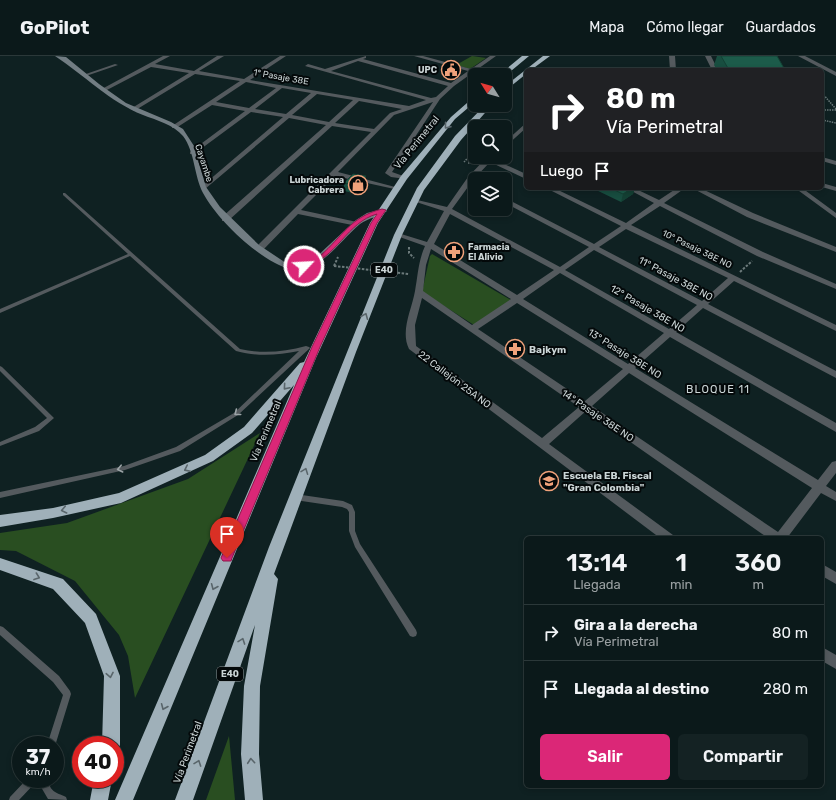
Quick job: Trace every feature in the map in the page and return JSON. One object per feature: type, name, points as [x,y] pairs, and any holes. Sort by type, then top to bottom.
[{"type":"highway","points":[[511,68],[526,56]]},
{"type":"highway","points":[[530,68],[547,56]]},
{"type":"highway","points":[[512,83],[524,73]]},
{"type":"highway","name":"Vía Perimetral","points":[[124,800],[311,351],[374,223],[404,178],[453,118],[468,104]]},
{"type":"highway","name":"Vía Perimetral","points":[[184,800],[276,547],[398,235],[420,190],[458,138],[482,112]]},
{"type":"highway","points":[[0,522],[52,513],[121,498],[209,458],[248,430],[311,351]]},
{"type":"highway","points":[[254,800],[250,754],[252,686],[276,547]]},
{"type":"highway","points":[[0,564],[58,584],[91,619],[112,676],[111,736]]},
{"type":"highway","points":[[99,800],[101,788]]},
{"type":"street","points":[[61,57],[72,56]]},
{"type":"street","points":[[103,90],[167,56]]},
{"type":"street","points":[[134,109],[221,56]]},
{"type":"street","points":[[174,127],[282,56]]},
{"type":"street","points":[[325,71],[368,56]]},
{"type":"street","points":[[417,56],[468,70]]},
{"type":"street","points":[[483,56],[492,57]]},
{"type":"street","points":[[672,56],[673,68]]},
{"type":"street","points":[[708,56],[714,68]]},
{"type":"street","points":[[801,56],[836,74]]},
{"type":"street","name":"Cayambe","points":[[61,57],[103,90],[134,109],[174,127],[185,135],[203,188],[211,202],[225,219],[259,249],[282,264],[293,267],[304,266],[321,259],[354,224],[369,214],[382,210]]},
{"type":"street","points":[[477,68],[492,57]]},
{"type":"street","points":[[358,59],[452,85]]},
{"type":"street","points":[[711,62],[719,62]]},
{"type":"street","name":"1° Pasaje 38E","points":[[151,65],[408,108]]},
{"type":"street","points":[[308,66],[435,99]]},
{"type":"street","points":[[404,178],[393,176],[388,173],[435,99],[468,74]]},
{"type":"street","points":[[192,152],[282,86]]},
{"type":"street","points":[[203,188],[316,92]]},
{"type":"street","points":[[259,249],[392,114],[435,99]]},
{"type":"street","points":[[225,219],[358,100]]},
{"type":"street","points":[[210,103],[374,131]]},
{"type":"street","points":[[512,141],[523,134]]},
{"type":"street","points":[[824,160],[836,163]]},
{"type":"street","points":[[501,164],[524,176]]},
{"type":"street","points":[[333,173],[397,190]]},
{"type":"street","points":[[824,186],[836,189]]},
{"type":"street","name":"22 Callejón 25A NO","points":[[468,188],[448,210],[430,245],[422,265],[419,292],[410,321],[409,334],[412,347],[666,536]]},
{"type":"street","name":"10° Pasaje 38E NO","points":[[553,190],[836,328]]},
{"type":"street","points":[[633,190],[760,254],[836,287]]},
{"type":"street","points":[[472,329],[679,190]]},
{"type":"street","points":[[699,190],[750,215],[836,250]]},
{"type":"street","points":[[801,190],[836,216]]},
{"type":"street","name":"12° Pasaje 38E NO","points":[[415,200],[448,210],[560,270],[836,428]]},
{"type":"street","name":"11° Pasaje 38E NO","points":[[512,204],[836,375]]},
{"type":"street","points":[[296,211],[354,224]]},
{"type":"street","name":"13° Pasaje 38E NO","points":[[398,235],[430,245],[836,496]]},
{"type":"street","points":[[542,444],[733,278]]},
{"type":"street","name":"14° Pasaje 38E NO","points":[[419,292],[775,536]]},
{"type":"street","points":[[780,536],[836,465]]},
{"type":"street","points":[[824,570],[836,579]]},
{"type":"street","points":[[824,654],[836,663]]},
{"type":"lane","points":[[85,76],[116,65]]},
{"type":"lane","points":[[64,194],[238,350],[257,355],[311,351]]},
{"type":"lane","points":[[0,311],[131,254]]},
{"type":"lane","points":[[0,496],[125,468],[178,449],[236,414],[311,351]]},
{"type":"lane","points":[[0,368],[50,418],[37,429],[0,444]]},
{"type":"lane","points":[[295,497],[350,506],[352,512],[352,531],[357,545],[413,633]]},
{"type":"lane","points":[[0,630],[56,679],[67,694],[54,736]]},
{"type":"lane","points":[[14,800],[25,788]]},
{"type":"lane","points":[[46,788],[50,796],[63,800]]},
{"type":"path","points":[[824,95],[836,109]]},
{"type":"path","points":[[824,110],[836,109]]},
{"type":"path","points":[[824,120],[836,123]]},
{"type":"path","points":[[464,162],[468,158]]},
{"type":"path","points":[[733,278],[760,254]]},
{"type":"path","points":[[334,266],[409,274]]},
{"type":"green space","points":[[472,56],[486,58],[471,68],[456,65]]},
{"type":"green space","points":[[432,254],[511,300],[474,325],[422,292],[430,256]]},
{"type":"green space","points":[[260,433],[135,698],[128,656],[119,635],[75,581],[16,551],[0,550],[0,533],[67,523],[188,479]]},
{"type":"green space","points":[[229,736],[235,800],[206,800]]},
{"type":"building","points":[[721,56],[777,56],[784,68],[728,68]]},
{"type":"building","points":[[353,174],[366,176],[357,186],[344,183]]},
{"type":"building","points":[[614,190],[629,190],[623,194]]},
{"type":"place","name":"UPC","points":[[451,70]]},
{"type":"place","name":"Lubricadora Cabrera","points":[[358,185]]},
{"type":"place","name":"Farmacia El Alivio","points":[[454,252]]},
{"type":"place","name":"Bajkym","points":[[515,349]]},
{"type":"place","name":"Escuela EB. Fiscal \"Gran Colombia\"","points":[[549,481]]},
{"type":"district","name":"BLOQUE 11","points":[[718,389]]},
{"type":"route","points":[[227,558],[316,347],[374,223],[382,210],[369,214],[354,224],[321,259],[304,266]]}]
